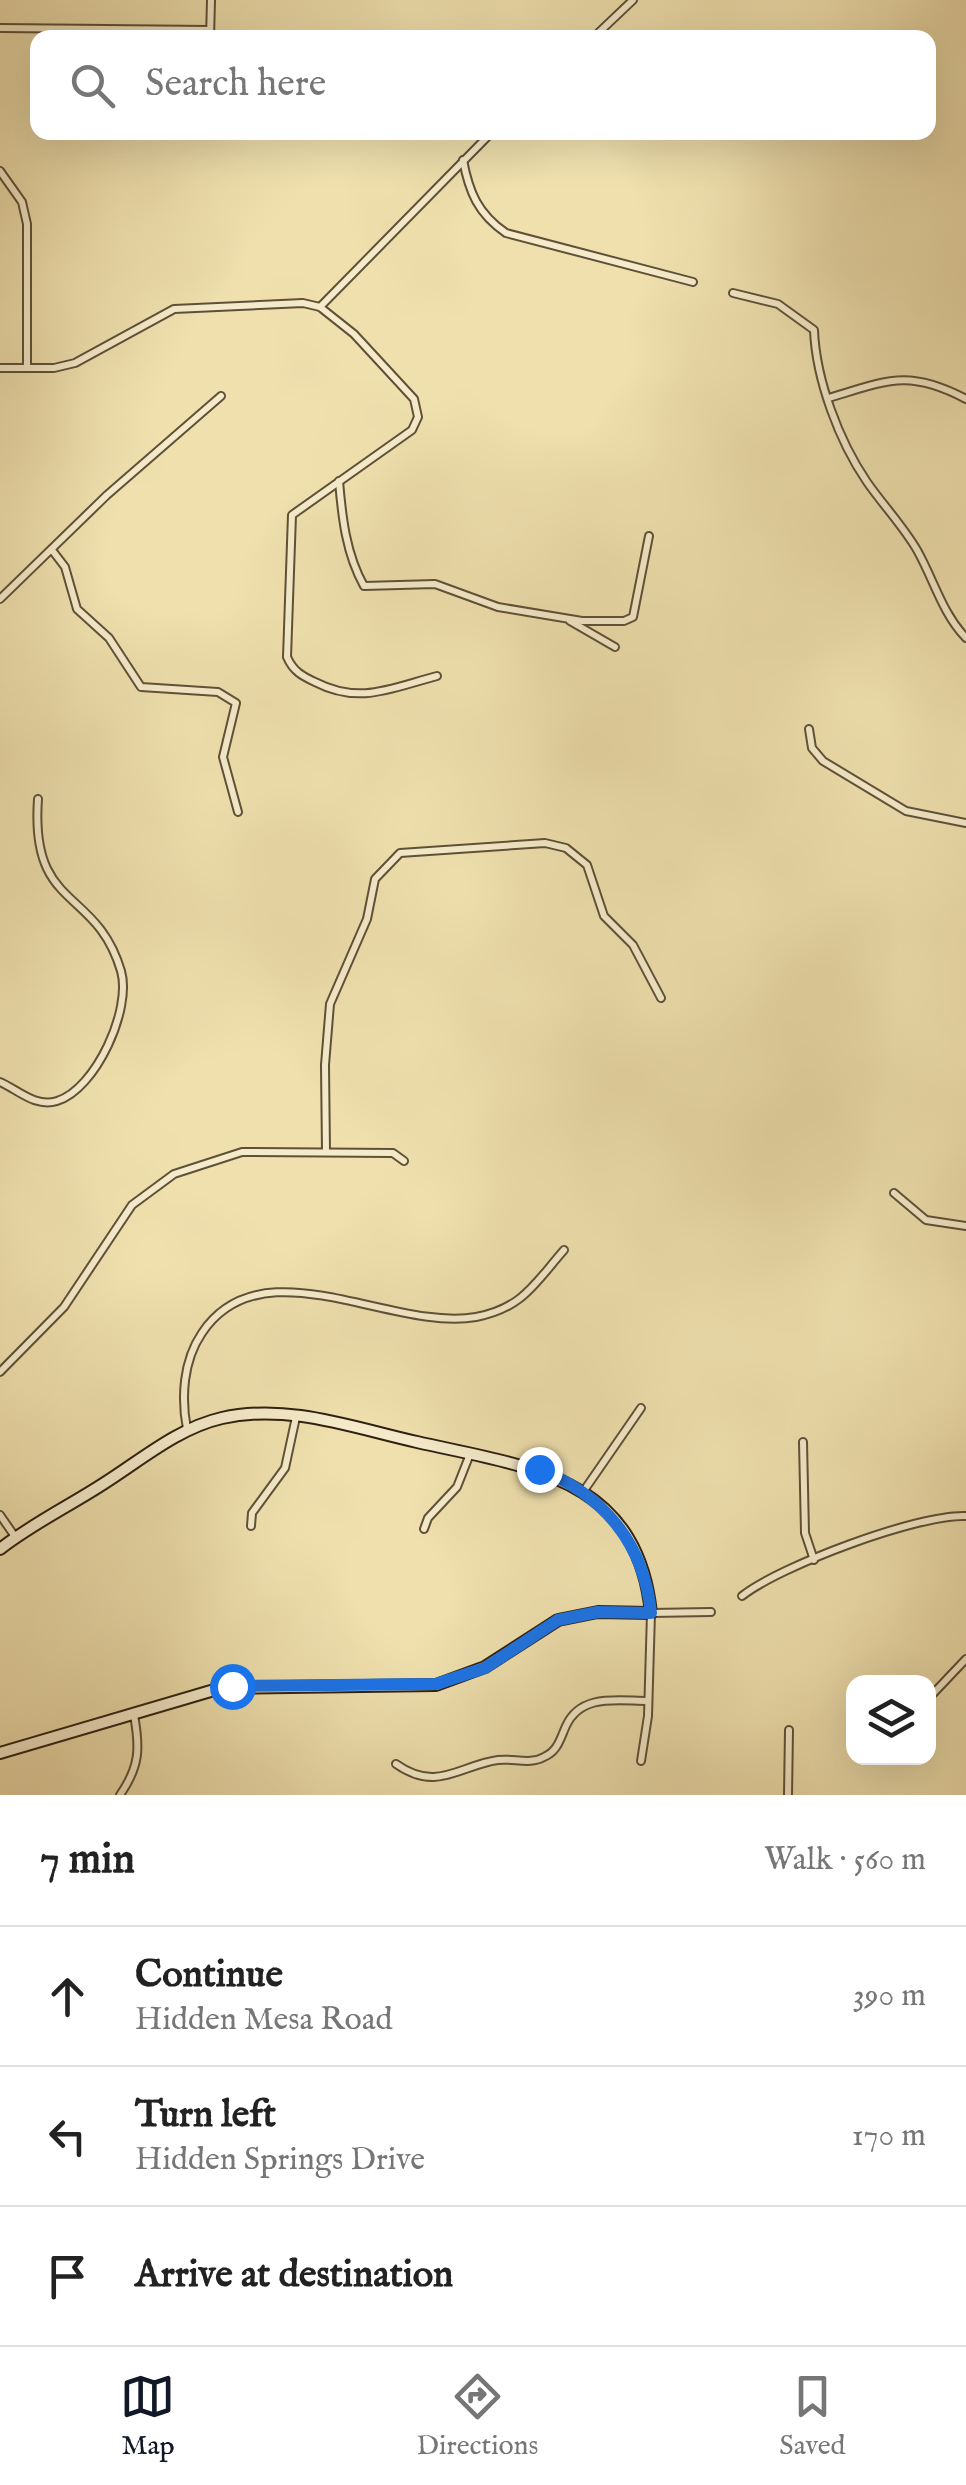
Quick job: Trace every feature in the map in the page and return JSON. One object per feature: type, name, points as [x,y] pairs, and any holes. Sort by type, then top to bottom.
[{"type":"street","points":[[210,30],[211,0]]},
{"type":"street","points":[[601,30],[633,0]]},
{"type":"street","points":[[2,28],[71,30]]},
{"type":"street","points":[[320,308],[484,140]]},
{"type":"street","points":[[463,160],[475,202],[506,233],[693,282]]},
{"type":"street","points":[[0,171],[22,202],[28,224],[27,368]]},
{"type":"street","points":[[733,293],[778,304],[814,330],[815,352],[829,398],[856,465],[912,542],[951,620],[966,638]]},
{"type":"street","points":[[0,368],[75,362],[174,308],[293,303],[320,308],[354,334],[417,405],[412,430],[295,512],[289,522],[287,657],[292,668],[346,696],[365,695],[437,676]]},
{"type":"street","points":[[829,398],[907,378],[942,386],[966,400]]},
{"type":"street","points":[[0,599],[222,396]]},
{"type":"street","points":[[338,482],[342,519],[355,569],[364,586],[434,584],[498,607],[565,618],[624,621],[632,617],[648,536]]},
{"type":"street","points":[[52,550],[65,566],[77,609],[109,638],[141,687],[218,692],[236,704],[223,757],[238,812]]},
{"type":"street","points":[[565,618],[615,647]]},
{"type":"street","points":[[809,730],[812,748],[823,761],[906,811],[966,823]]},
{"type":"street","points":[[0,1082],[34,1100],[57,1101],[80,1087],[104,1056],[118,1015],[122,973],[100,926],[52,884],[42,867],[36,826],[38,799]]},
{"type":"street","points":[[326,1152],[324,1065],[330,1004],[367,918],[375,879],[400,853],[545,844],[566,848],[587,865],[604,916],[633,945],[660,998]]},
{"type":"street","points":[[0,1372],[64,1307],[132,1206],[163,1181],[228,1154],[393,1153],[404,1161]]},
{"type":"street","points":[[894,1193],[926,1220],[966,1226]]},
{"type":"street","points":[[187,1429],[184,1394],[191,1354],[204,1329],[234,1303],[262,1293],[291,1291],[424,1317],[475,1317],[524,1300],[564,1250]]},
{"type":"street","points":[[584,1492],[641,1408]]},
{"type":"street","points":[[0,1548],[187,1429],[232,1416],[346,1423],[539,1469],[584,1492],[628,1537],[648,1578],[648,1701],[640,1761]]},
{"type":"street","points":[[250,1526],[252,1513],[284,1468],[296,1417]]},
{"type":"street","points":[[804,1442],[805,1533],[814,1560]]},
{"type":"street","points":[[424,1529],[428,1518],[457,1486],[470,1453]]},
{"type":"street","points":[[0,1514],[16,1538]]},
{"type":"street","points":[[742,1596],[772,1574],[925,1521],[966,1516]]},
{"type":"street","points":[[0,1753],[232,1686],[436,1684],[485,1668],[558,1620],[598,1612],[710,1612]]},
{"type":"street","points":[[936,1691],[966,1659]]},
{"type":"street","points":[[396,1764],[407,1772],[442,1777],[499,1760],[539,1760],[556,1747],[580,1708],[598,1701],[648,1701]]},
{"type":"street","points":[[120,1795],[136,1772],[140,1750],[134,1715]]},
{"type":"street","points":[[788,1795],[789,1730]]},
{"type":"route","points":[[232,1686],[409,1688],[436,1684],[485,1668],[544,1627],[573,1615],[651,1613],[648,1578],[621,1527],[584,1492],[539,1469]]}]
